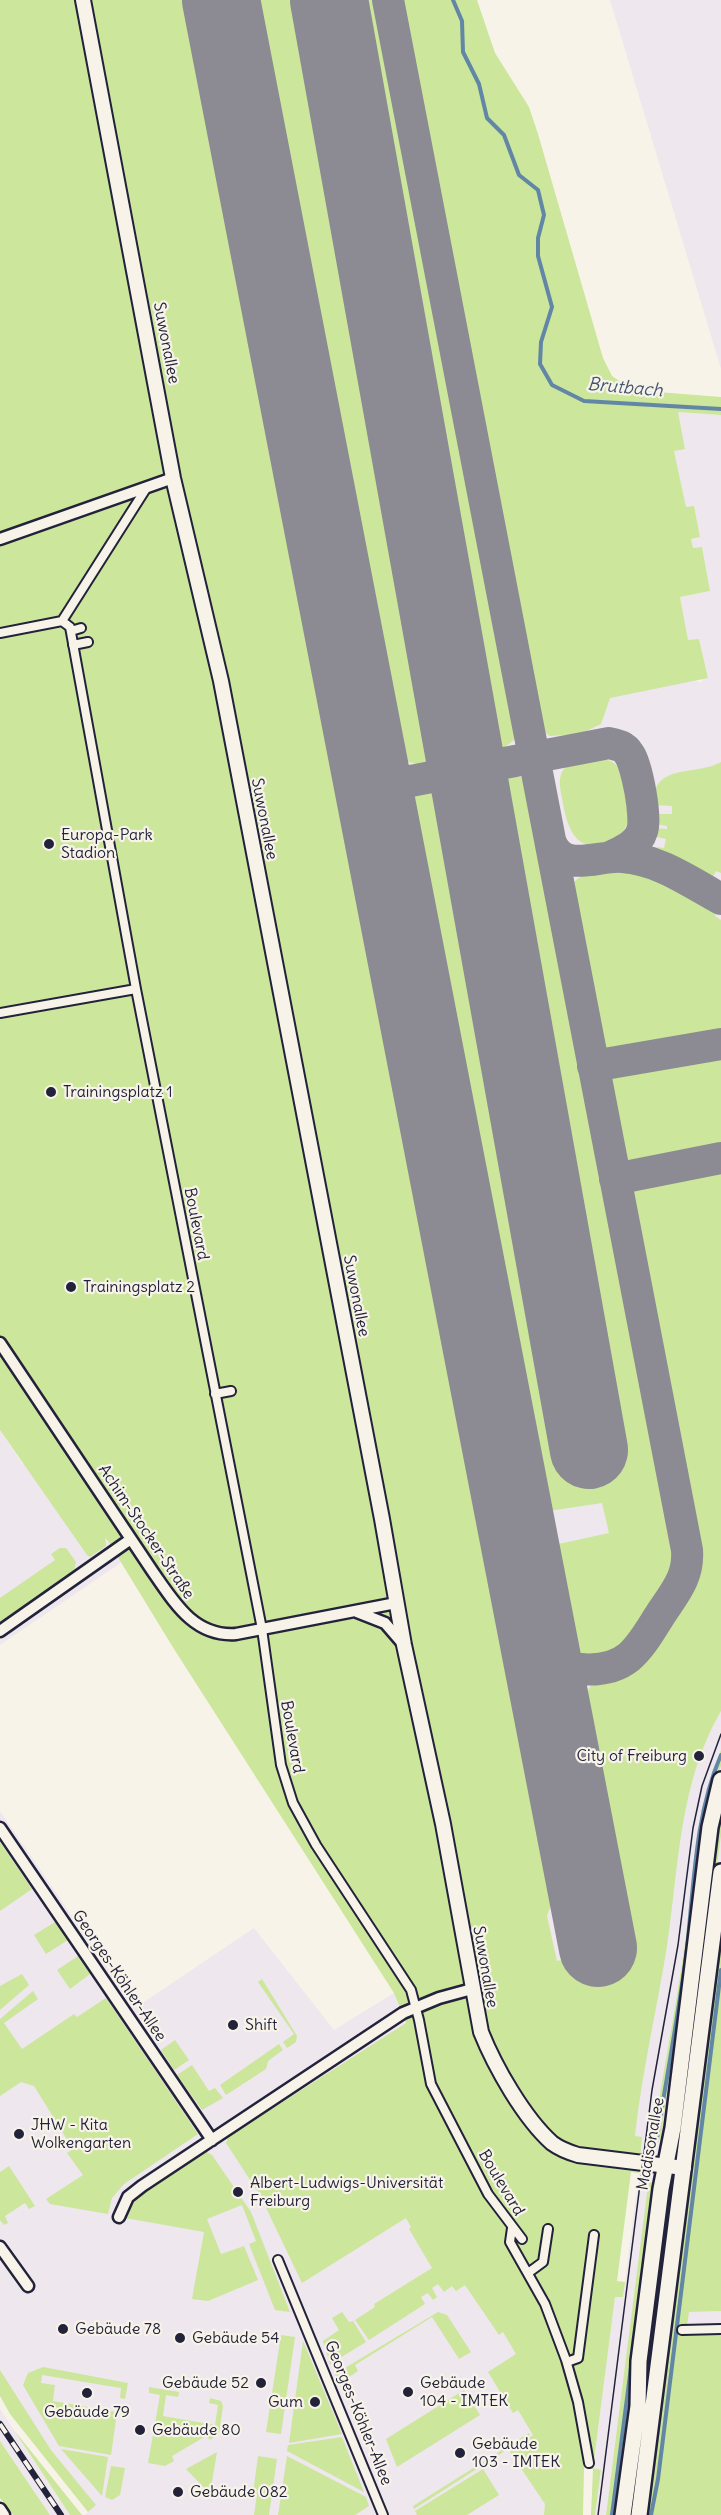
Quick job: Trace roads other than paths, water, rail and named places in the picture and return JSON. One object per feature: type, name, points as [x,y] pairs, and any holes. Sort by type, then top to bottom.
[{"type":"main road","name":"Madisonallee","points":[[623,2515],[638,2406],[639,2361],[666,2166],[674,2128],[710,1827],[721,1780]]},
{"type":"main road","name":"Madisonallee","points":[[639,2515],[721,1872]]},
{"type":"street","name":"Suwonallee","points":[[83,0],[173,478],[221,681],[380,1507],[404,1645],[443,1824],[480,2026],[489,2050],[525,2109],[552,2142],[562,2150],[578,2155],[684,2168]]},
{"type":"street","points":[[0,539],[173,478]]},
{"type":"street","points":[[0,633],[62,621],[147,487]]},
{"type":"street","points":[[62,621],[70,627],[71,631],[81,628]]},
{"type":"street","name":"Boulevard","points":[[71,631],[136,989],[262,1629],[280,1765],[293,1803],[316,1845],[411,1990],[431,2084],[488,2194],[512,2228],[510,2242],[545,2304],[567,2362],[578,2402],[589,2463]]},
{"type":"street","points":[[73,645],[88,642]]},
{"type":"street","points":[[0,1013],[136,989]]},
{"type":"street","name":"Achim-Stocker-Straße","points":[[0,1343],[131,1539],[179,1608],[192,1621],[219,1634],[262,1629],[396,1603]]},
{"type":"street","points":[[215,1395],[231,1391]]},
{"type":"street","points":[[0,1631],[131,1539]]},
{"type":"street","name":"Suwonallee","points":[[350,1611],[363,1613],[385,1623],[404,1645]]},
{"type":"street","name":"Georges-Köhler-Allee","points":[[0,1828],[212,2140]]},
{"type":"street","points":[[119,2217],[128,2197],[367,2035],[416,2007],[472,1989]]},
{"type":"street","points":[[512,2228],[522,2239]]},
{"type":"street","points":[[528,2273],[543,2262],[548,2229]]},
{"type":"street","points":[[567,2362],[578,2358],[594,2235]]},
{"type":"street","points":[[0,2247],[28,2286]]},
{"type":"street","name":"Georges-Köhler-Allee","points":[[278,2260],[300,2323],[328,2371],[383,2515]]},
{"type":"street","points":[[682,2330],[721,2329]]},
{"type":"street","points":[[358,2453],[367,2446]]},
{"type":"street","points":[[0,2509],[4,2515]]},
{"type":"waterway","name":"Brutbach","points":[[453,0],[462,21],[463,52],[479,84],[487,118],[504,135],[519,175],[538,190],[544,215],[538,238],[538,256],[552,307],[541,342],[540,364],[552,385],[584,401],[721,409]]},
{"type":"waterway","points":[[657,2138],[684,1972],[701,1825],[712,1778],[721,1755]]},
{"type":"waterway","points":[[651,2515],[658,2479],[721,1970]]},
{"type":"waterway","points":[[612,2515],[631,2367]]},
{"type":"tram line","points":[[598,2515],[652,2090],[678,1945],[693,1828],[702,1786],[721,1734]]},
{"type":"railway","points":[[0,2424],[61,2515]]},
{"type":"place","name":"Europa-Park Stadion","points":[[49,844]]},
{"type":"place","name":"Trainingsplatz 1","points":[[51,1092]]},
{"type":"place","name":"Trainingsplatz 2","points":[[71,1287]]},
{"type":"place","name":"City of Freiburg","points":[[699,1756]]},
{"type":"place","name":"Shift","points":[[233,2025]]},
{"type":"place","name":"JHW - Kita Wolkengarten","points":[[19,2134]]},
{"type":"place","name":"Albert-Ludwigs-Universität Freiburg","points":[[238,2192]]},
{"type":"place","name":"Gebäude 78","points":[[63,2329]]},
{"type":"place","name":"Gebäude 54","points":[[180,2338]]},
{"type":"place","name":"Gebäude 52","points":[[261,2383]]},
{"type":"place","name":"Gebäude 104 - IMTEK","points":[[408,2392]]},
{"type":"place","name":"Gebäude 79","points":[[87,2393]]},
{"type":"place","name":"Gum","points":[[315,2402]]},
{"type":"place","name":"Gebäude 80","points":[[140,2430]]},
{"type":"place","name":"Gebäude 103 - IMTEK","points":[[460,2453]]},
{"type":"place","name":"Gebäude 082","points":[[178,2492]]}]
